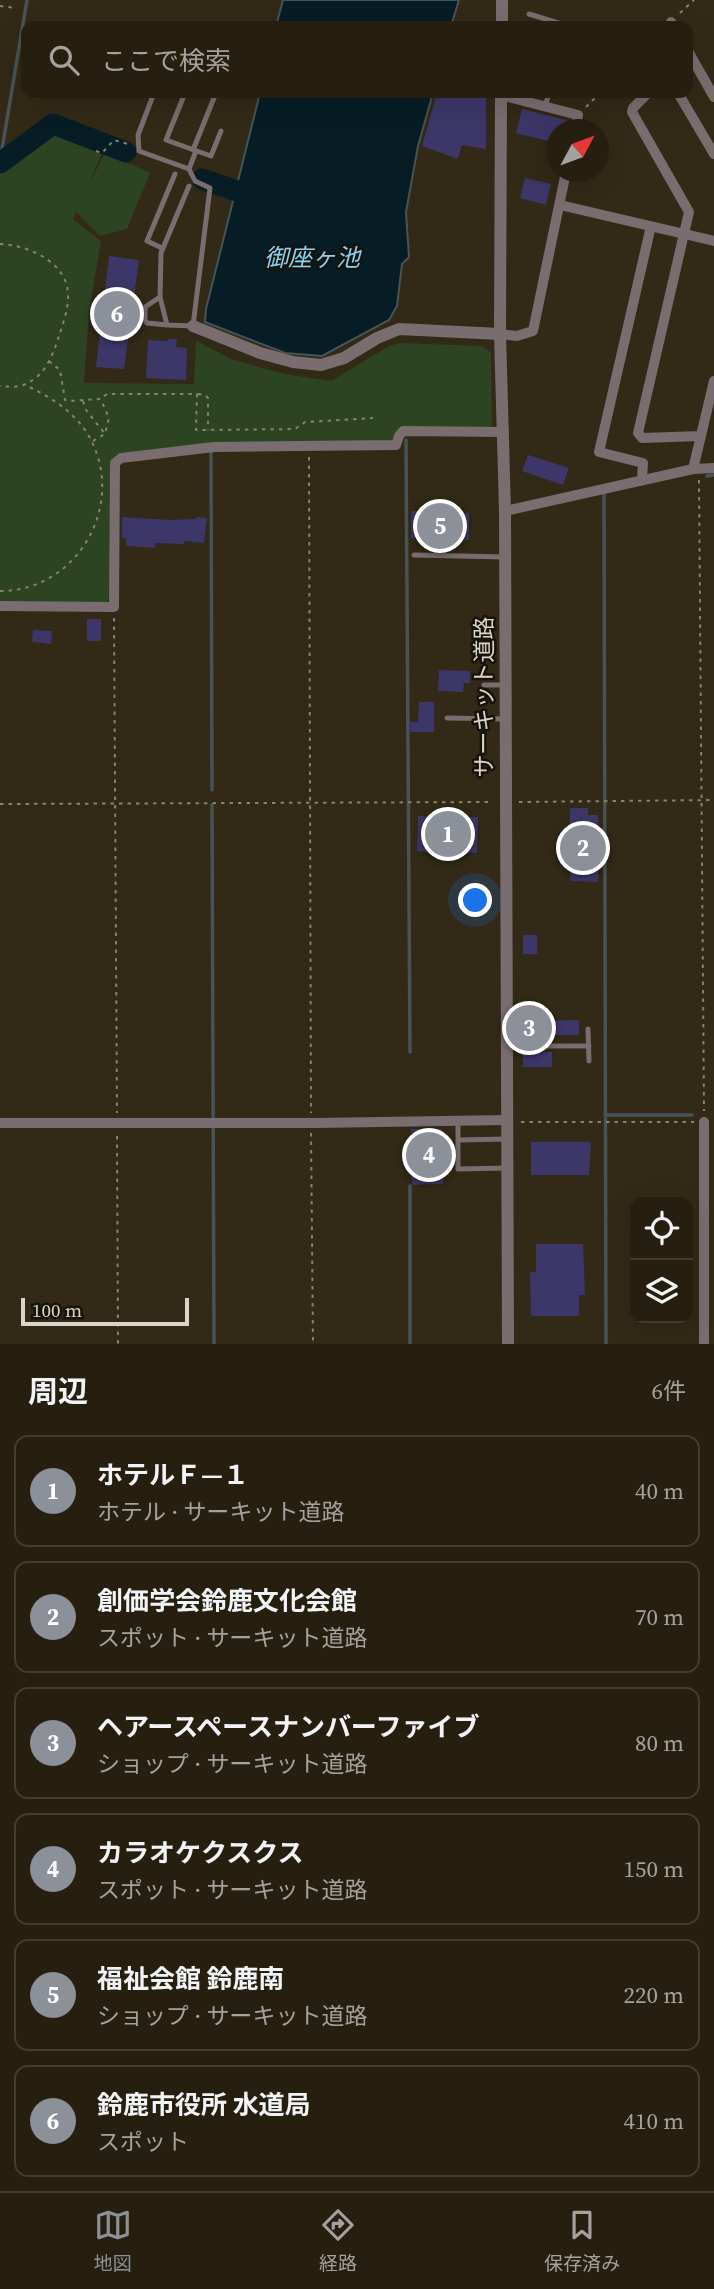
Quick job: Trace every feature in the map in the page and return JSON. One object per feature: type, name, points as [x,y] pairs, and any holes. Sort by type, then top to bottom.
[{"type":"street","points":[[502,0],[502,21]]},
{"type":"street","points":[[693,60],[714,97]]},
{"type":"street","name":"サーキット道路","points":[[501,98],[500,334],[505,511],[508,1344]]},
{"type":"street","points":[[515,98],[578,115],[577,119]]},
{"type":"street","points":[[643,98],[632,112],[689,212],[638,433],[642,438],[701,436]]},
{"type":"street","points":[[681,98],[714,154]]},
{"type":"street","points":[[193,326],[260,354],[321,365],[344,358],[377,338],[399,329],[517,336],[533,331],[564,182]]},
{"type":"street","points":[[560,205],[714,241]]},
{"type":"street","points":[[642,479],[643,463],[599,452],[651,226]]},
{"type":"street","points":[[696,469],[714,381]]},
{"type":"street","points":[[0,606],[114,607],[115,463],[121,458],[214,447],[396,445],[398,436],[403,431],[504,432]]},
{"type":"street","points":[[505,511],[642,479],[714,468]]},
{"type":"street","points":[[0,1124],[506,1119]]},
{"type":"street","points":[[704,1122],[704,1344]]},
{"type":"lane","points":[[529,14],[552,21]]},
{"type":"lane","points":[[152,98],[138,135],[139,152],[189,169],[195,181],[210,188],[193,326],[147,323],[145,307],[160,297]]},
{"type":"lane","points":[[183,98],[166,140],[211,156],[221,131]]},
{"type":"lane","points":[[189,169],[214,98]]},
{"type":"lane","points":[[545,107],[548,98]]},
{"type":"lane","points":[[162,248],[147,241],[175,174]]},
{"type":"lane","points":[[167,325],[160,297],[162,248],[189,186]]},
{"type":"lane","points":[[414,555],[505,557]]},
{"type":"lane","points":[[484,685],[505,685]]},
{"type":"lane","points":[[447,718],[505,719]]},
{"type":"lane","points":[[589,1029],[589,1062]]},
{"type":"lane","points":[[506,1046],[589,1046]]},
{"type":"lane","points":[[458,1126],[458,1169],[507,1168]]},
{"type":"lane","points":[[458,1140],[506,1139]]},
{"type":"path","points":[[675,21],[694,0]]},
{"type":"path","points":[[0,6],[16,9]]},
{"type":"path","points":[[578,115],[595,98]]},
{"type":"path","points":[[96,151],[102,153],[114,140],[139,148]]},
{"type":"path","points":[[0,244],[19,247],[45,258],[58,269],[65,281],[68,303],[58,341],[43,372],[24,385]]},
{"type":"path","points":[[49,361],[60,370],[65,400],[61,405]]},
{"type":"path","points":[[0,386],[24,385],[61,405],[82,426],[92,442],[101,474],[102,498],[96,525],[86,545],[70,564],[49,580],[20,590],[0,591]]},
{"type":"path","points":[[65,400],[101,399],[107,394],[205,395],[208,398],[208,430]]},
{"type":"path","points":[[197,394],[196,430],[295,429],[305,422],[373,418]]},
{"type":"path","points":[[92,442],[105,434],[109,418],[101,399]]},
{"type":"path","points":[[83,400],[86,410],[105,434]]},
{"type":"path","points":[[309,446],[313,1344]]},
{"type":"path","points":[[506,1119],[519,1122],[704,1122],[696,469]]},
{"type":"path","points":[[114,607],[118,1344]]},
{"type":"path","points":[[0,804],[714,800]]},
{"type":"green space","points":[[54,128],[104,148],[88,187],[105,152],[150,173],[127,229],[100,236],[76,212],[73,219],[101,241],[89,312],[84,383],[194,384],[196,341],[231,359],[285,374],[331,381],[389,346],[400,343],[482,346],[491,352],[492,428],[401,427],[390,441],[212,443],[119,453],[112,459],[111,597],[105,603],[0,604],[0,174],[3,164],[9,164],[15,156]]},
{"type":"water","points":[[283,0],[459,0],[453,21],[277,21]]},
{"type":"water","name":"御座ヶ池","points":[[259,98],[432,98],[418,146],[406,212],[409,257],[402,264],[397,306],[389,320],[322,356],[285,353],[205,322]]},
{"type":"building","points":[[436,98],[486,98],[486,149],[462,145],[458,159],[422,146]]},
{"type":"building","points":[[522,109],[561,119],[546,119],[546,140],[516,133]]},
{"type":"building","points":[[525,178],[551,184],[546,205],[520,198]]},
{"type":"building","points":[[109,256],[139,260],[124,369],[96,367]]},
{"type":"building","points":[[177,339],[176,347],[187,348],[186,380],[146,378],[148,340]]},
{"type":"building","points":[[528,455],[569,468],[563,485],[522,471]]},
{"type":"building","points":[[411,511],[469,513],[469,540],[411,538]]},
{"type":"building","points":[[122,517],[171,520],[207,518],[204,543],[155,543],[155,548],[126,546],[126,538],[122,538]]},
{"type":"building","points":[[87,619],[101,619],[101,641],[87,641]]},
{"type":"building","points":[[33,630],[52,631],[51,644],[32,642]]},
{"type":"building","points":[[439,670],[470,671],[470,683],[464,683],[463,692],[438,691]]},
{"type":"building","points":[[419,702],[434,702],[434,732],[409,732],[409,722],[418,722]]},
{"type":"building","points":[[570,808],[588,808],[588,815],[598,815],[598,882],[570,881]]},
{"type":"building","points":[[418,816],[478,817],[477,853],[417,851]]},
{"type":"building","points":[[523,935],[537,935],[537,954],[523,954]]},
{"type":"building","points":[[579,1020],[579,1035],[521,1035],[521,1021]]},
{"type":"building","points":[[523,1052],[552,1052],[552,1067],[523,1067]]},
{"type":"building","points":[[411,1129],[442,1129],[442,1145],[446,1145],[443,1184],[412,1185]]},
{"type":"building","points":[[531,1142],[591,1142],[589,1175],[531,1175]]},
{"type":"building","points":[[536,1244],[583,1244],[585,1295],[579,1295],[579,1316],[531,1316],[530,1272],[536,1272]]},
{"type":"waterway","points":[[23,21],[27,0]]},
{"type":"waterway","points":[[0,161],[21,36]]},
{"type":"waterway","points":[[0,163],[53,124],[126,152]]},
{"type":"waterway","points":[[202,179],[237,191]]},
{"type":"waterway","points":[[406,440],[410,1052]]},
{"type":"waterway","points":[[211,452],[212,790]]},
{"type":"waterway","points":[[707,476],[714,475]]},
{"type":"waterway","points":[[604,492],[606,1344]]},
{"type":"waterway","points":[[212,805],[214,1344]]},
{"type":"waterway","points":[[605,1115],[692,1115]]},
{"type":"waterway","points":[[410,1186],[410,1344]]},
{"type":"place","name":"鈴鹿市役所 水道局","points":[[117,314]]},
{"type":"place","name":"福祉会館 鈴鹿南","points":[[440,526]]},
{"type":"place","name":"ホテルＦ―１","points":[[448,834]]},
{"type":"place","name":"創価学会鈴鹿文化会館","points":[[583,848]]},
{"type":"place","name":"ヘアースペースナンバーファイブ","points":[[529,1028]]},
{"type":"place","name":"カラオケクスクス","points":[[429,1155]]}]
